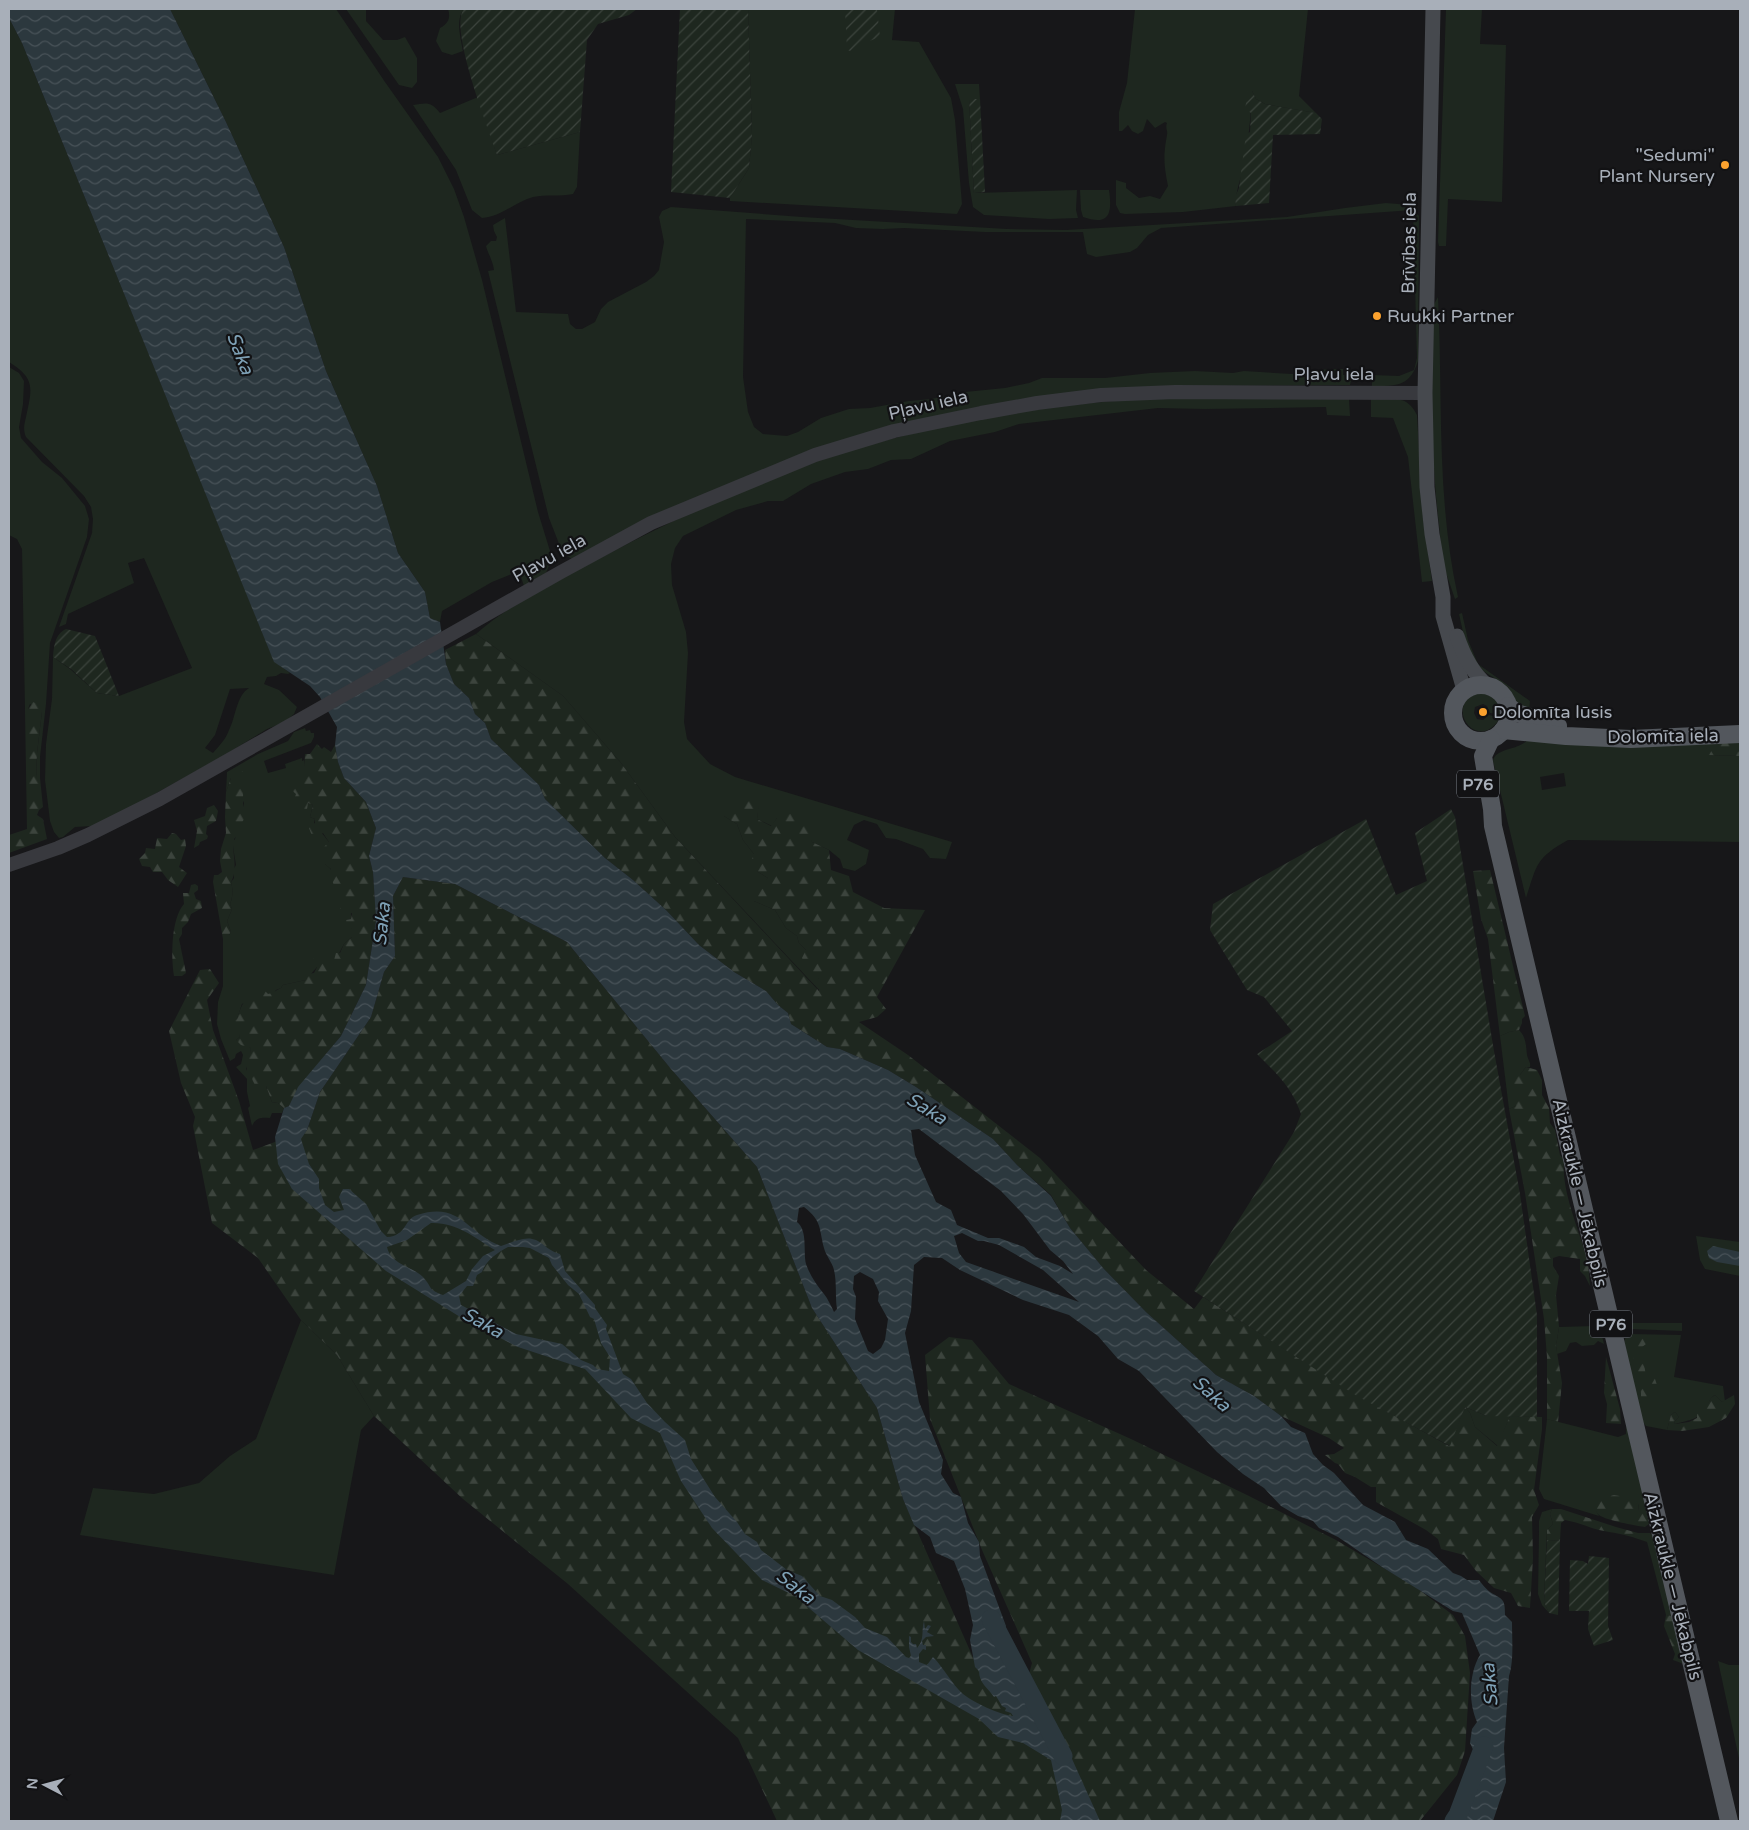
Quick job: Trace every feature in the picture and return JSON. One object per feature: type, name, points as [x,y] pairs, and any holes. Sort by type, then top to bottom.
[{"type":"main road","name":"Brīvības iela","points":[[1433,9],[1425,393],[1428,487],[1443,616],[1464,690]]},
{"type":"main road","name":"Brīvības iela","points":[[1442,597],[1449,610],[1462,650],[1478,678],[1487,685]]},
{"type":"main road","points":[[1497,734],[1483,741],[1471,740],[1461,733],[1453,719],[1454,703],[1464,690],[1479,684],[1487,685],[1501,692],[1508,706]]},
{"type":"main road","name":"P76","points":[[1497,734],[1509,714],[1508,706]]},
{"type":"main road","name":"Dolomīta iela","points":[[1508,706],[1517,713],[1585,736]]},
{"type":"main road","name":"Dolomīta iela","points":[[1497,734],[1631,738],[1740,734]]},
{"type":"main road","name":"Aizkraukle — Jēkabpils","points":[[1497,734],[1483,756],[1493,826],[1729,1821]]},
{"type":"main road","name":"Aizkraukle — Jēkabpils","points":[[1471,740],[1470,753],[1483,805],[1493,826]]},
{"type":"street","name":"Pļavu iela","points":[[9,865],[58,848],[118,821],[651,524],[816,455],[894,431],[1009,408],[1101,396],[1175,392],[1425,393]]},
{"type":"green space","points":[[170,9],[336,9],[438,157],[454,189],[482,280],[538,512],[550,551],[550,563],[546,573],[524,586],[519,571],[492,582],[442,611],[440,622],[430,618],[425,592],[398,553],[377,486],[326,371],[284,247],[226,122]]},
{"type":"green space","points":[[346,9],[366,9],[366,21],[383,40],[397,40],[405,37],[417,58],[417,82],[412,88],[399,85]]},
{"type":"green space","points":[[448,9],[464,9],[461,13],[459,24],[463,51],[452,55],[442,52],[436,41],[440,28],[448,20]]},
{"type":"green space","points":[[464,9],[637,9],[629,15],[598,24],[587,40],[580,132],[497,155],[465,57],[460,19]]},
{"type":"green space","points":[[680,9],[748,9],[752,135],[749,168],[730,198],[671,192]]},
{"type":"green space","points":[[748,9],[895,9],[892,40],[919,42],[951,98],[955,120],[962,204],[957,214],[730,201],[749,168],[752,135]]},
{"type":"green space","points":[[877,9],[880,37],[864,43],[854,52],[847,50],[845,10]]},
{"type":"green space","points":[[1135,9],[1308,9],[1299,96],[1316,113],[1265,104],[1256,99],[1252,91],[1248,140],[1237,192],[1236,206],[1183,212],[1120,213],[1116,205],[1116,180],[1126,183],[1126,188],[1139,198],[1150,196],[1160,199],[1168,186],[1165,161],[1167,123],[1165,122],[1155,128],[1147,119],[1143,131],[1138,134],[1132,131],[1128,125],[1122,131],[1119,131],[1119,112],[1127,83]]},
{"type":"green space","points":[[1446,9],[1482,9],[1480,44],[1506,45],[1502,202],[1448,199],[1446,246],[1439,246],[1438,242]]},
{"type":"green space","points":[[9,18],[22,43],[274,661],[290,673],[281,673],[276,676],[267,677],[264,684],[279,690],[297,707],[294,714],[285,722],[267,729],[220,758],[113,817],[92,826],[75,827],[59,838],[54,832],[50,821],[45,780],[46,744],[52,699],[53,657],[97,693],[119,696],[192,668],[144,558],[128,563],[134,583],[68,614],[66,624],[59,627],[92,533],[93,519],[91,507],[84,496],[26,437],[24,427],[30,399],[30,385],[24,374],[9,362]],"holes":[[[249,688],[241,696],[228,733],[213,753],[205,748],[215,735],[230,689]]]},
{"type":"green space","points":[[955,84],[979,84],[980,99],[969,99],[974,193],[1077,190],[1076,210],[1078,218],[1049,219],[984,215],[973,207],[969,183],[963,109]]},
{"type":"green space","points":[[1248,91],[1252,91],[1256,99],[1265,104],[1316,113],[1322,119],[1320,134],[1273,135],[1269,203],[1236,206],[1235,197],[1239,188],[1246,134],[1250,132],[1251,113],[1245,109]]},
{"type":"green space","points":[[478,97],[497,155],[580,132],[577,187],[573,194],[533,197],[489,217],[482,218],[472,210],[456,170],[413,105],[428,104],[434,106],[440,113]]},
{"type":"green space","points":[[969,99],[980,99],[985,192],[974,193]]},
{"type":"green space","points":[[1080,190],[1109,190],[1110,204],[1108,215],[1099,220],[1083,217]]},
{"type":"green space","points":[[1386,203],[1410,205],[1419,216],[1418,361],[1415,370],[1406,380],[1395,385],[1381,386],[1372,386],[1372,375],[1399,376],[1414,370],[1417,358],[1413,210],[1161,228],[1148,235],[1137,248],[1130,252],[1096,257],[1087,254],[1083,232],[985,232],[856,228],[835,223],[746,219],[743,377],[748,412],[754,427],[763,434],[787,436],[798,432],[821,418],[849,409],[870,408],[965,392],[1005,388],[1042,378],[1105,378],[1195,371],[1233,373],[1244,371],[1292,374],[1343,369],[1343,375],[1352,375],[1350,385],[1203,386],[885,429],[572,559],[563,554],[549,518],[488,271],[494,270],[486,246],[491,241],[496,241],[497,237],[493,225],[505,218],[516,312],[568,314],[570,324],[576,329],[582,329],[595,322],[601,309],[608,302],[646,282],[659,270],[664,242],[659,217],[662,211],[671,207],[1007,229],[1066,230],[1287,217]]},
{"type":"green space","points":[[1438,297],[1443,485],[1451,560],[1458,597],[1455,599],[1444,567],[1441,549],[1434,470],[1432,415],[1433,306]]},
{"type":"green space","points":[[9,367],[19,373],[24,381],[19,427],[21,438],[42,462],[62,478],[85,506],[89,519],[87,537],[50,643],[40,757],[40,778],[36,779],[42,711],[30,704],[28,709],[25,709],[22,549],[17,539],[9,535]]},
{"type":"green space","points":[[1162,398],[1349,399],[1350,416],[1327,415],[1326,407],[1158,408],[1019,424],[995,432],[950,441],[911,459],[891,460],[868,469],[845,472],[811,484],[783,501],[768,501],[736,510],[683,536],[675,548],[671,564],[672,585],[686,632],[688,653],[684,722],[687,739],[710,764],[735,777],[952,842],[946,859],[930,858],[923,849],[896,839],[886,838],[877,824],[864,820],[854,825],[847,840],[869,850],[866,864],[855,871],[843,868],[840,859],[829,850],[812,842],[795,817],[777,818],[772,826],[757,819],[759,798],[724,816],[737,824],[743,840],[754,854],[758,872],[768,878],[754,901],[775,910],[786,928],[797,936],[799,943],[806,950],[819,979],[820,991],[675,837],[621,763],[563,696],[476,634],[523,600],[573,572],[704,507],[804,465],[872,444],[979,419],[1052,407]]},
{"type":"green space","points":[[1371,399],[1398,399],[1408,403],[1417,415],[1423,519],[1432,581],[1422,582],[1408,457],[1393,418],[1371,417]]},
{"type":"green space","points":[[1462,613],[1468,640],[1478,664],[1530,701],[1529,714],[1517,704],[1508,687],[1477,667],[1465,641],[1459,614]]},
{"type":"green space","points":[[66,629],[95,636],[119,696],[97,693],[71,669],[53,657],[57,637]]},
{"type":"green space","points":[[476,634],[563,696],[621,763],[675,837],[819,991],[819,979],[808,970],[802,958],[806,950],[799,943],[797,936],[786,928],[775,910],[754,901],[754,890],[768,878],[758,872],[751,861],[754,854],[743,840],[737,824],[724,816],[729,804],[737,799],[747,797],[760,798],[757,819],[771,826],[777,818],[775,812],[785,809],[795,817],[805,815],[812,842],[829,850],[831,870],[849,876],[853,892],[884,908],[925,910],[877,997],[886,1009],[877,1017],[859,1022],[908,1055],[1040,1158],[1146,1270],[1194,1309],[1203,1297],[1357,1395],[1449,1446],[1465,1407],[1470,1413],[1475,1427],[1497,1446],[1510,1416],[1542,1417],[1534,1490],[1539,1505],[1532,1517],[1533,1558],[1530,1608],[1518,1606],[1511,1593],[1494,1588],[1476,1571],[1464,1555],[1441,1549],[1438,1539],[1426,1530],[1376,1502],[1376,1487],[1371,1487],[1345,1473],[1338,1464],[1325,1455],[1334,1454],[1344,1448],[1329,1438],[1281,1416],[1254,1396],[1216,1375],[1146,1312],[1104,1269],[1070,1228],[1051,1195],[1017,1165],[993,1139],[888,1070],[840,1049],[827,1047],[791,1024],[788,1013],[766,991],[734,972],[699,945],[666,910],[605,858],[545,799],[539,785],[491,739],[485,723],[475,714],[469,698],[454,684],[446,664],[445,650]]},
{"type":"green space","points":[[1480,693],[1492,697],[1500,709],[1500,714],[1490,713],[1487,706],[1483,704],[1475,707],[1474,713],[1477,719],[1483,720],[1489,715],[1500,718],[1491,728],[1482,731],[1473,729],[1463,715],[1463,706],[1469,698]]},
{"type":"green space","points":[[33,702],[39,704],[42,711],[36,778],[40,778],[43,807],[37,815],[43,819],[47,839],[9,853],[9,835],[27,829],[25,709],[28,709]]},
{"type":"green space","points":[[305,728],[306,731],[310,730],[311,733],[314,733],[311,743],[264,761],[268,773],[286,768],[285,764],[302,758],[302,761],[304,760],[308,803],[313,805],[310,817],[315,819],[314,823],[329,842],[325,864],[339,881],[347,898],[351,919],[347,920],[352,929],[352,937],[344,944],[333,965],[317,967],[306,980],[283,985],[274,993],[242,1004],[237,1019],[240,1037],[236,1040],[251,1048],[250,1060],[246,1069],[252,1079],[266,1086],[272,1102],[278,1103],[284,1108],[282,1113],[272,1113],[270,1118],[259,1119],[252,1126],[248,1108],[250,1106],[247,1079],[236,1067],[241,1064],[243,1055],[241,1051],[230,1061],[217,1024],[218,1002],[223,986],[223,939],[229,939],[231,932],[227,921],[232,909],[230,904],[232,899],[231,882],[234,878],[233,870],[236,865],[233,847],[244,803],[231,778],[226,792],[227,772],[258,754],[288,741],[294,732]]},
{"type":"green space","points":[[1529,738],[1705,743],[1709,755],[1740,756],[1740,842],[1568,840],[1549,852],[1539,863],[1526,898],[1493,761],[1498,753],[1525,742]],"holes":[[[1564,773],[1566,786],[1542,790],[1540,777]]]},
{"type":"green space","points":[[1740,742],[1740,756],[1708,755],[1705,743]]},
{"type":"green space","points":[[317,744],[322,749],[324,747],[331,752],[335,745],[338,762],[344,778],[366,802],[376,828],[369,856],[373,872],[376,920],[366,985],[341,1036],[299,1087],[289,1106],[284,1108],[278,1103],[272,1102],[266,1086],[256,1087],[252,1079],[248,1077],[247,1067],[251,1048],[241,1045],[236,1040],[240,1037],[238,1031],[233,1028],[232,1021],[237,1019],[243,1003],[253,995],[264,990],[270,994],[283,985],[306,980],[308,974],[314,973],[317,967],[312,962],[315,955],[329,959],[333,964],[336,953],[340,953],[344,944],[352,937],[352,929],[347,926],[346,920],[351,919],[352,913],[344,916],[339,914],[344,893],[335,887],[331,869],[324,863],[321,856],[321,850],[329,842],[323,833],[318,836],[312,836],[309,828],[315,823],[315,819],[310,817],[313,805],[308,803],[307,809],[303,811],[299,808],[299,801],[295,797],[296,794],[288,787],[291,778],[300,774],[301,769],[304,768],[305,754],[310,754]]},
{"type":"green space","points":[[243,771],[244,819],[239,828],[239,833],[234,839],[236,842],[233,847],[235,869],[231,882],[232,899],[230,904],[232,909],[227,921],[231,932],[229,935],[230,939],[223,939],[213,882],[214,875],[222,872],[220,861],[221,849],[226,833],[226,792],[231,778]]},
{"type":"green space","points":[[214,805],[218,811],[216,821],[207,826],[207,839],[200,842],[194,848],[197,831],[194,820],[205,816],[207,808]]},
{"type":"green space","points":[[1451,809],[1455,817],[1520,1194],[1537,1315],[1537,1417],[1487,1416],[1465,1407],[1450,1446],[1357,1396],[1194,1291],[1294,1132],[1301,1114],[1288,1088],[1257,1054],[1292,1031],[1264,997],[1247,990],[1210,930],[1213,904],[1366,819],[1396,895],[1427,881],[1415,833]]},
{"type":"green space","points":[[172,833],[176,834],[181,840],[185,839],[186,846],[179,867],[187,873],[178,887],[168,880],[162,872],[153,872],[150,867],[142,866],[139,859],[145,853],[146,848],[155,849],[157,838],[167,839]]},
{"type":"green space","points":[[1490,870],[1525,1016],[1522,1019],[1519,1030],[1500,1036],[1488,939],[1481,919],[1473,871]]},
{"type":"green space","points":[[403,877],[455,884],[567,942],[671,1069],[757,1167],[812,1308],[877,1408],[903,1499],[975,1662],[1017,1718],[1032,1663],[982,1550],[930,1419],[925,1355],[949,1337],[972,1340],[1009,1384],[1131,1439],[1336,1540],[1414,1586],[1453,1615],[1465,1636],[1470,1673],[1465,1751],[1457,1775],[1420,1821],[777,1821],[738,1738],[568,1584],[463,1499],[374,1416],[337,1355],[301,1320],[258,1258],[212,1223],[193,1126],[195,1117],[181,1083],[169,1031],[200,970],[210,969],[219,983],[207,1000],[213,1030],[239,1101],[253,1150],[307,1130],[320,1092],[371,1017],[384,972],[395,956],[393,896]]},
{"type":"green space","points":[[195,884],[198,886],[198,890],[194,893],[196,899],[201,901],[202,908],[191,914],[188,922],[182,928],[182,934],[179,939],[186,973],[182,976],[174,976],[172,948],[174,928],[184,904],[183,893],[189,893],[191,885]]},
{"type":"green space","points":[[1519,1030],[1525,1041],[1530,1067],[1526,1067],[1520,1075],[1516,1106],[1509,1109],[1500,1036]]},
{"type":"green space","points":[[1526,1067],[1537,1070],[1542,1080],[1542,1095],[1549,1108],[1550,1123],[1555,1130],[1560,1155],[1564,1160],[1565,1184],[1589,1272],[1590,1286],[1580,1271],[1580,1259],[1559,1256],[1553,1258],[1553,1266],[1559,1276],[1556,1295],[1559,1327],[1556,1346],[1562,1383],[1558,1422],[1547,1419],[1547,1357],[1544,1319],[1525,1193],[1509,1109],[1516,1106],[1510,1078],[1520,1075]]},
{"type":"green space","points":[[1696,1236],[1740,1242],[1740,1276],[1705,1269],[1700,1260]]},
{"type":"green space","points":[[301,1320],[337,1355],[374,1416],[361,1430],[334,1575],[80,1535],[93,1488],[154,1494],[199,1483],[230,1456],[256,1439]]},
{"type":"green space","points":[[1631,1323],[1682,1323],[1682,1331],[1631,1329]]},
{"type":"green space","points":[[1599,1324],[1604,1344],[1598,1341],[1594,1345],[1582,1346],[1576,1342],[1570,1343],[1566,1351],[1557,1354],[1556,1346],[1559,1327],[1594,1326]]},
{"type":"green space","points":[[1630,1334],[1681,1335],[1674,1377],[1723,1386],[1725,1401],[1722,1402],[1715,1395],[1710,1399],[1705,1410],[1698,1417],[1675,1424],[1674,1422],[1679,1417],[1675,1412],[1671,1415],[1667,1430],[1646,1426],[1642,1421],[1624,1342],[1626,1336]]},
{"type":"green space","points":[[1632,1336],[1650,1336],[1653,1338],[1638,1352],[1641,1362],[1644,1364],[1646,1376],[1651,1376],[1655,1379],[1657,1385],[1652,1394],[1653,1399],[1649,1407],[1650,1412],[1645,1416],[1641,1410],[1641,1393],[1630,1343]]},
{"type":"green space","points":[[1606,1357],[1620,1409],[1621,1424],[1606,1423],[1607,1404],[1604,1393]]},
{"type":"green space","points":[[1715,1395],[1722,1402],[1734,1395],[1735,1404],[1726,1418],[1709,1427],[1682,1431],[1667,1430],[1671,1415],[1675,1412],[1679,1417],[1674,1422],[1675,1424],[1689,1422],[1697,1418],[1697,1410],[1701,1407],[1705,1409],[1711,1398]]},
{"type":"green space","points":[[1465,1407],[1487,1416],[1510,1416],[1498,1446],[1475,1427],[1470,1413]]},
{"type":"green space","points":[[1547,1419],[1618,1437],[1626,1434],[1626,1424],[1648,1512],[1643,1513],[1639,1511],[1638,1504],[1624,1497],[1614,1495],[1596,1511],[1599,1516],[1544,1499],[1539,1489]]},
{"type":"green space","points":[[1614,1495],[1637,1498],[1639,1511],[1648,1512],[1650,1523],[1645,1527],[1614,1521],[1599,1515],[1595,1504],[1599,1499]]},
{"type":"green space","points":[[1552,1509],[1550,1514],[1553,1524],[1547,1530],[1544,1602],[1549,1613],[1542,1605],[1538,1594],[1539,1521],[1542,1512]]},
{"type":"green space","points":[[1552,1509],[1561,1509],[1638,1533],[1638,1539],[1565,1520],[1561,1523],[1560,1541],[1547,1540],[1547,1530],[1553,1524],[1550,1514]]},
{"type":"green space","points":[[1638,1533],[1650,1533],[1654,1537],[1673,1616],[1666,1615],[1647,1542],[1638,1539]]},
{"type":"green space","points":[[1547,1540],[1560,1541],[1558,1615],[1549,1613],[1544,1602]]},
{"type":"green space","points":[[1589,1556],[1609,1558],[1608,1626],[1613,1640],[1594,1646],[1588,1629],[1589,1611],[1569,1611],[1570,1560],[1583,1561],[1588,1564]]},
{"type":"green space","points":[[1666,1615],[1673,1616],[1684,1664],[1673,1660],[1675,1654],[1664,1626]]},
{"type":"green space","points":[[1718,1661],[1729,1665],[1740,1665],[1740,1763]]},
{"type":"water","points":[[9,9],[170,9],[226,122],[284,247],[326,371],[377,486],[398,553],[425,592],[430,618],[440,622],[446,664],[454,684],[469,698],[475,714],[485,723],[491,739],[539,785],[545,799],[605,858],[666,910],[699,945],[734,972],[766,991],[788,1013],[791,1024],[827,1047],[840,1049],[888,1070],[993,1139],[1017,1165],[1051,1196],[1070,1228],[1104,1269],[1146,1312],[1216,1375],[1254,1396],[1281,1416],[1291,1427],[1305,1433],[1313,1454],[1323,1465],[1334,1473],[1363,1505],[1395,1522],[1406,1540],[1428,1549],[1453,1573],[1467,1580],[1479,1580],[1489,1591],[1504,1602],[1505,1615],[1512,1622],[1512,1657],[1504,1748],[1506,1782],[1493,1821],[1443,1821],[1448,1817],[1474,1778],[1476,1756],[1470,1743],[1472,1729],[1477,1722],[1472,1706],[1471,1688],[1476,1662],[1480,1655],[1462,1613],[1453,1611],[1338,1537],[1319,1528],[1313,1521],[1298,1516],[1281,1506],[1264,1488],[1243,1474],[1217,1452],[1139,1371],[1118,1359],[1098,1336],[1069,1315],[1023,1300],[960,1270],[942,1258],[924,1257],[914,1265],[911,1311],[905,1333],[919,1402],[943,1460],[941,1474],[953,1493],[961,1497],[968,1523],[979,1542],[980,1556],[1006,1626],[1002,1637],[1003,1655],[1038,1705],[1040,1720],[1068,1750],[1100,1821],[1060,1821],[1062,1810],[1051,1760],[1023,1743],[998,1737],[979,1719],[858,1650],[795,1596],[762,1580],[712,1528],[681,1481],[660,1433],[631,1418],[585,1369],[518,1347],[465,1320],[386,1271],[292,1189],[278,1164],[275,1137],[284,1108],[289,1106],[298,1087],[341,1036],[366,985],[376,920],[373,872],[369,856],[376,828],[366,802],[344,778],[338,762],[335,745],[337,727],[320,697],[310,686],[274,662],[22,43],[9,18]],"holes":[[[403,877],[455,884],[567,942],[671,1069],[757,1167],[812,1308],[877,1408],[903,1499],[914,1525],[930,1537],[936,1553],[954,1561],[965,1589],[973,1625],[970,1640],[975,1667],[979,1671],[980,1679],[994,1697],[996,1696],[1002,1706],[1006,1708],[1005,1711],[1013,1716],[987,1708],[963,1694],[933,1657],[927,1665],[919,1662],[919,1654],[923,1649],[926,1650],[926,1645],[923,1645],[922,1641],[926,1637],[934,1636],[927,1632],[931,1626],[928,1625],[925,1629],[924,1621],[922,1639],[917,1648],[916,1644],[911,1642],[911,1637],[909,1636],[911,1656],[909,1658],[906,1657],[887,1637],[865,1628],[855,1617],[832,1600],[820,1596],[802,1576],[787,1570],[761,1550],[757,1542],[745,1534],[715,1497],[691,1459],[685,1440],[647,1403],[631,1379],[623,1374],[606,1329],[607,1325],[595,1308],[595,1305],[565,1271],[560,1254],[539,1242],[527,1238],[501,1246],[479,1234],[454,1215],[444,1212],[417,1215],[409,1220],[398,1234],[387,1237],[381,1231],[366,1204],[349,1189],[343,1189],[339,1197],[344,1210],[334,1212],[325,1205],[319,1188],[319,1179],[309,1164],[301,1139],[307,1130],[320,1092],[371,1017],[384,972],[395,956],[393,896]],[[919,1129],[1001,1191],[1023,1214],[1050,1250],[1063,1261],[1073,1274],[1060,1266],[1036,1257],[1024,1247],[999,1238],[988,1238],[957,1225],[951,1210],[936,1202],[915,1155],[911,1130]],[[804,1207],[814,1216],[819,1225],[825,1251],[835,1275],[837,1309],[834,1312],[806,1264],[803,1231],[797,1222],[799,1208]],[[431,1223],[440,1223],[472,1235],[495,1250],[483,1256],[472,1269],[466,1281],[443,1295],[432,1290],[418,1273],[397,1262],[389,1253],[387,1247],[407,1240]],[[962,1233],[978,1241],[999,1245],[1043,1270],[1079,1302],[966,1262],[959,1253],[954,1236]],[[508,1247],[523,1247],[530,1248],[549,1258],[552,1265],[568,1285],[579,1294],[590,1317],[594,1319],[601,1343],[610,1357],[609,1371],[597,1369],[593,1365],[581,1360],[562,1344],[516,1334],[461,1305],[459,1296],[467,1286],[473,1286],[477,1275],[482,1272],[489,1260]],[[860,1272],[873,1279],[879,1292],[878,1301],[888,1319],[885,1340],[881,1348],[873,1354],[868,1351],[855,1319],[856,1297],[853,1289],[854,1276]]]},
{"type":"water","points":[[1713,1246],[1740,1252],[1740,1266],[1717,1262],[1709,1258],[1707,1251]]},
{"type":"waterway","name":"Saka","points":[[991,1619],[1063,1756]]},
{"type":"waterway","name":"Saka","points":[[1454,1821],[1484,1746]]},
{"type":"place","name":"\"Sedumi\" Plant Nursery","points":[[1725,165]]},
{"type":"place","name":"Ruukki Partner","points":[[1377,316]]},
{"type":"place","name":"Dolomīta lūsis","points":[[1483,712]]}]
